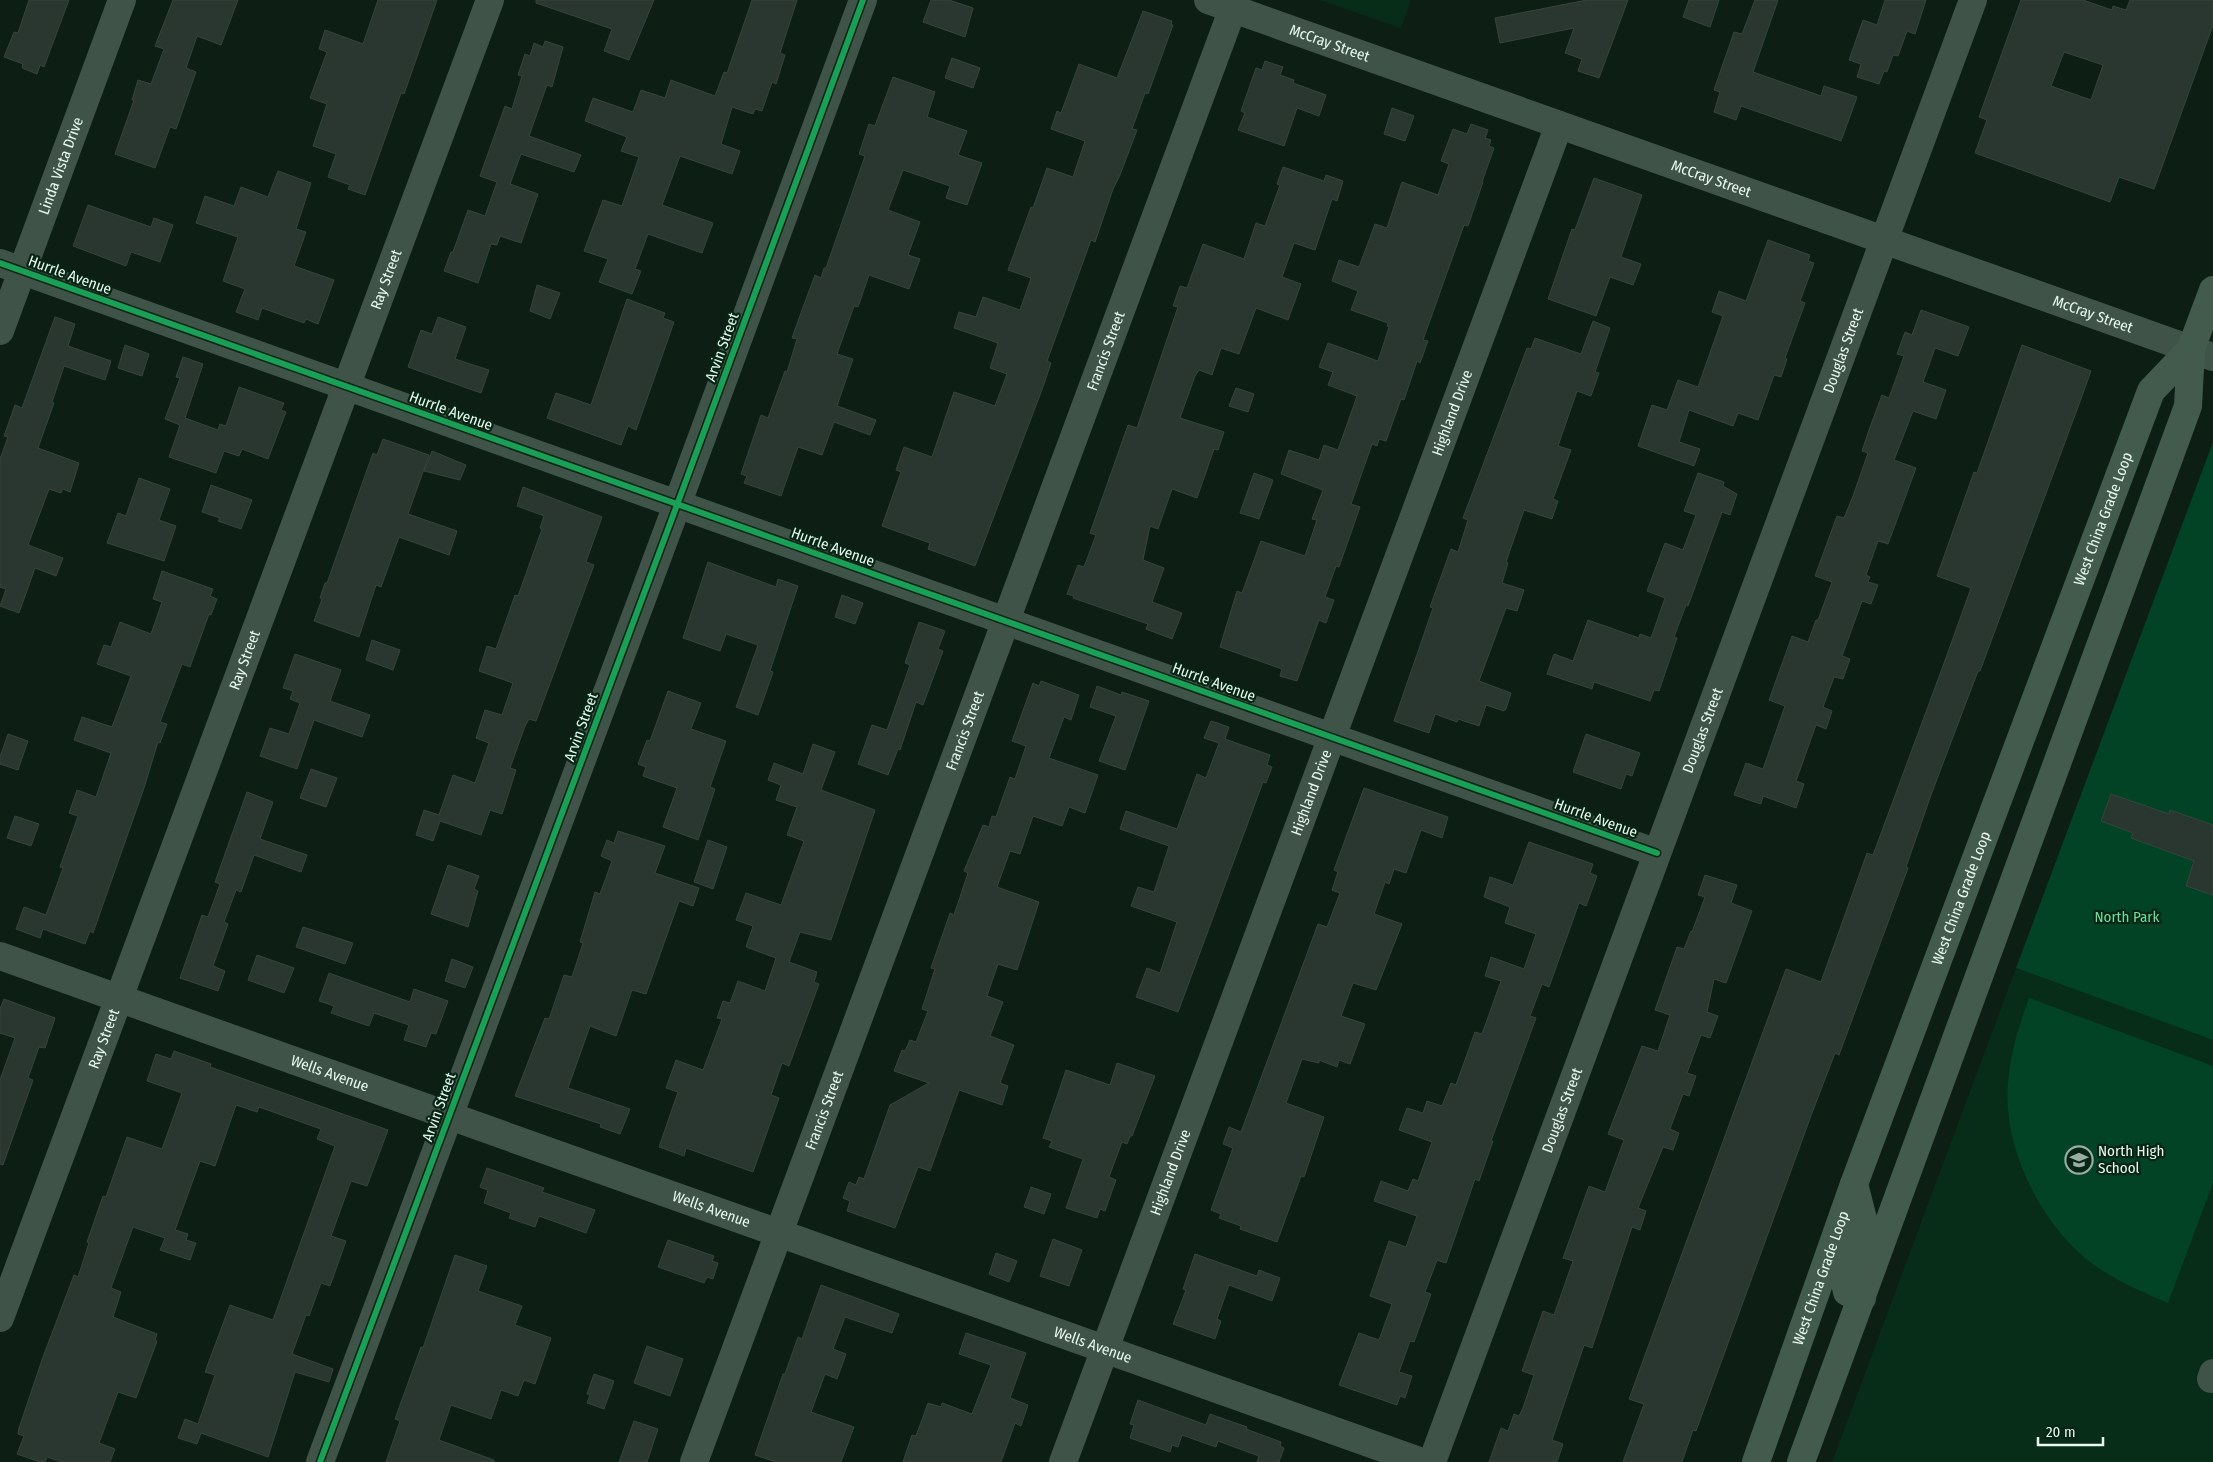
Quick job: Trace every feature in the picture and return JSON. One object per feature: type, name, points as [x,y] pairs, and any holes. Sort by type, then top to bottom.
[{"type":"main road","name":"West China Grade Loop","points":[[1801,1462],[2188,406],[2202,353],[2213,290]]},
{"type":"main road","name":"West China Grade Loop","points":[[1756,1462],[1854,1184],[2151,391],[2202,353]]},
{"type":"main road","points":[[1854,1184],[1865,1227],[1845,1283],[1847,1292],[1862,1298]]},
{"type":"street","name":"Linda Vista Drive","points":[[0,331],[11,267],[122,0]]},
{"type":"street","name":"Ray Street","points":[[0,1318],[348,387],[490,0]]},
{"type":"street","name":"Arvin Street","points":[[320,1462],[678,504],[863,0]]},
{"type":"street","name":"Douglas Street","points":[[1432,1462],[1973,0]]},
{"type":"street","name":"McCray Street","points":[[1226,3],[2202,353]]},
{"type":"street","name":"Francis Street","points":[[694,1462],[1007,622],[1226,3]]},
{"type":"street","name":"Highland Drive","points":[[1063,1462],[1559,124]]},
{"type":"street","name":"Hurrle Avenue","points":[[11,267],[1657,853]]},
{"type":"street","name":"Wells Avenue","points":[[0,956],[1422,1462]]},
{"type":"shaded area","points":[[1320,0],[1411,0],[1401,28]]},
{"type":"shaded area","name":"North High School","points":[[2016,968],[2213,1040],[2213,1462],[1832,1462]]},
{"type":"green space","name":"North Park","points":[[2213,442],[2213,1040],[2016,968]]},
{"type":"green space","points":[[2029,998],[2213,1066],[2213,1183],[2168,1303],[2112,1276],[2094,1265],[2075,1249],[2042,1208],[2029,1184],[2012,1134],[2008,1108],[2008,1083],[2018,1029]]},
{"type":"building","points":[[29,0],[69,0],[44,67],[40,65],[37,74],[22,68],[23,64],[4,57],[14,32],[18,33]]},
{"type":"building","points":[[173,0],[238,0],[221,45],[197,36],[186,68],[196,72],[176,129],[170,127],[155,168],[115,154],[134,100],[132,100],[138,80],[151,84],[164,49],[155,46]]},
{"type":"building","points":[[378,0],[437,0],[404,94],[401,93],[365,195],[348,189],[350,185],[328,177],[336,154],[313,146],[327,104],[310,98],[327,52],[319,49],[325,30],[363,44]]},
{"type":"building","points":[[536,0],[654,0],[629,60],[604,51],[612,29],[536,3]]},
{"type":"building","points":[[752,0],[797,0],[780,53],[785,55],[776,84],[772,82],[762,111],[755,109],[753,114],[732,107],[721,144],[740,151],[732,174],[680,156],[662,205],[713,223],[702,253],[648,234],[635,269],[641,271],[632,294],[599,282],[608,259],[584,251],[603,200],[622,206],[639,157],[621,151],[627,137],[585,121],[593,98],[633,112],[641,90],[665,98],[671,80],[715,96],[724,72],[727,73]]},
{"type":"building","points":[[931,0],[949,0],[973,8],[965,37],[923,22]]},
{"type":"building","points":[[1587,0],[1628,0],[1599,78],[1578,71],[1582,59],[1565,53],[1574,28],[1500,43],[1495,18]]},
{"type":"building","points":[[1689,0],[1719,0],[1710,27],[1683,17]]},
{"type":"building","points":[[1755,0],[1778,0],[1753,72],[1821,96],[1824,86],[1857,97],[1841,141],[1741,106],[1736,120],[1714,112],[1720,92],[1714,90],[1734,32],[1742,34]]},
{"type":"building","points":[[1885,0],[1926,0],[1915,34],[1907,31],[1898,56],[1893,55],[1887,72],[1884,71],[1879,84],[1857,77],[1861,64],[1849,60],[1863,20],[1877,25]]},
{"type":"building","points":[[2021,0],[2083,0],[2112,10],[2113,6],[2126,10],[2130,0],[2213,0],[2213,25],[2154,189],[2119,177],[2110,202],[1975,153],[1987,120],[1979,117]],"holes":[[[2064,52],[2103,65],[2091,100],[2051,86]]]},
{"type":"building","points":[[1143,11],[1172,21],[1171,25],[1173,25],[1148,94],[1145,93],[1132,129],[1137,130],[1113,189],[1095,242],[1091,240],[1047,361],[1051,363],[1043,387],[975,566],[928,549],[930,543],[882,526],[901,472],[896,470],[904,447],[932,457],[954,392],[995,406],[1007,374],[990,368],[998,343],[954,328],[959,312],[976,317],[983,297],[1020,310],[1031,278],[1008,270],[1031,207],[1033,208],[1047,168],[1073,177],[1085,141],[1051,129],[1057,111],[1061,113],[1079,64],[1117,78]]},
{"type":"building","points":[[545,41],[563,47],[552,87],[547,85],[529,136],[581,155],[574,172],[521,154],[510,184],[538,194],[521,243],[500,236],[497,245],[491,244],[478,283],[444,271],[468,210],[485,216],[497,182],[480,176],[505,106],[512,109],[522,76],[518,75],[525,54],[530,56],[534,43],[543,47]]},
{"type":"building","points":[[952,58],[980,68],[973,88],[945,78]]},
{"type":"building","points":[[1265,61],[1283,67],[1280,75],[1294,80],[1293,83],[1326,95],[1319,116],[1297,108],[1284,146],[1238,130],[1245,113],[1241,111],[1256,68],[1262,70]]},
{"type":"building","points":[[893,77],[935,92],[927,117],[967,131],[958,155],[982,163],[967,205],[946,198],[950,186],[903,170],[888,210],[920,222],[908,255],[920,259],[909,289],[869,275],[858,307],[854,306],[837,354],[853,359],[837,406],[876,420],[870,435],[834,422],[822,455],[798,447],[781,496],[744,483],[747,476],[741,474],[761,415],[768,418],[785,371],[787,372],[797,339],[792,338],[802,310],[815,275],[821,278],[824,268],[826,268],[865,156],[859,154],[869,124],[875,126]]},
{"type":"building","points":[[1392,108],[1414,116],[1405,141],[1384,134]]},
{"type":"building","points":[[1471,124],[1488,130],[1485,138],[1491,140],[1489,146],[1494,148],[1468,226],[1464,225],[1423,340],[1428,341],[1420,363],[1417,361],[1404,400],[1401,399],[1386,441],[1379,439],[1377,446],[1372,444],[1351,504],[1360,507],[1339,567],[1336,566],[1325,597],[1334,600],[1326,623],[1319,620],[1297,681],[1280,676],[1282,669],[1220,647],[1237,591],[1242,593],[1261,541],[1305,556],[1317,520],[1312,519],[1323,490],[1281,474],[1289,450],[1319,460],[1324,445],[1338,450],[1357,396],[1328,385],[1333,372],[1319,367],[1328,343],[1378,361],[1389,327],[1387,326],[1388,323],[1351,310],[1358,291],[1332,281],[1339,260],[1359,267],[1375,224],[1387,228],[1402,182],[1438,195],[1449,164],[1441,161],[1453,129],[1467,134]]},
{"type":"building","points":[[1283,167],[1324,181],[1326,175],[1343,181],[1337,201],[1332,199],[1315,250],[1294,243],[1282,277],[1301,284],[1288,320],[1256,308],[1239,354],[1221,348],[1212,375],[1199,370],[1195,376],[1180,418],[1224,432],[1218,450],[1214,449],[1197,498],[1172,489],[1158,529],[1150,526],[1143,560],[1164,568],[1152,602],[1182,613],[1172,639],[1146,629],[1148,624],[1073,598],[1074,596],[1067,594],[1078,565],[1084,567],[1096,535],[1090,533],[1128,425],[1137,428],[1178,307],[1173,306],[1180,286],[1187,288],[1203,244],[1244,259],[1256,223],[1265,226],[1280,185],[1277,184]]},
{"type":"building","points":[[278,171],[311,183],[296,229],[306,232],[294,266],[334,280],[318,324],[306,319],[304,323],[262,308],[258,320],[236,312],[245,289],[223,281],[238,237],[196,223],[205,196],[234,206],[241,187],[268,197]]},
{"type":"building","points":[[1594,178],[1642,195],[1621,257],[1641,264],[1633,285],[1610,277],[1596,316],[1548,299],[1572,229],[1575,230]]},
{"type":"building","points":[[88,205],[151,227],[154,218],[173,225],[160,262],[131,252],[126,266],[73,246]]},
{"type":"building","points":[[1768,240],[1810,255],[1808,261],[1814,263],[1800,301],[1805,303],[1785,358],[1787,359],[1781,377],[1774,375],[1758,420],[1738,413],[1733,426],[1689,410],[1679,442],[1700,449],[1694,466],[1638,446],[1652,405],[1667,410],[1678,380],[1698,387],[1723,316],[1712,312],[1719,291],[1746,301]]},
{"type":"building","points":[[537,285],[560,293],[550,319],[530,311]]},
{"type":"building","points":[[627,299],[665,313],[663,318],[674,322],[636,430],[628,426],[621,445],[547,418],[556,393],[591,405]]},
{"type":"building","points":[[1921,310],[1969,327],[1958,356],[1935,348],[1923,382],[1946,390],[1936,419],[1913,411],[1894,460],[1916,468],[1888,544],[1878,541],[1866,575],[1870,577],[1868,582],[1878,585],[1871,604],[1862,601],[1842,656],[1850,659],[1843,679],[1834,677],[1823,707],[1832,711],[1826,729],[1816,725],[1796,781],[1804,784],[1796,808],[1763,796],[1761,804],[1734,795],[1746,763],[1763,769],[1785,706],[1769,700],[1792,636],[1808,642],[1816,620],[1818,620],[1832,582],[1815,576],[1837,516],[1844,518],[1853,496],[1868,453],[1862,451],[1869,430],[1882,395],[1889,398],[1904,356],[1897,354],[1905,332],[1912,335]]},
{"type":"building","points":[[55,317],[75,324],[68,346],[111,361],[105,380],[64,366],[52,402],[54,403],[38,448],[79,463],[70,492],[63,489],[61,493],[49,489],[28,545],[63,558],[56,576],[35,568],[19,613],[0,606],[6,589],[0,587],[0,459],[8,437],[4,436],[15,405],[22,408]]},
{"type":"building","points":[[438,317],[466,327],[455,359],[489,370],[481,393],[408,367],[421,330],[432,334]]},
{"type":"building","points":[[1593,321],[1610,328],[1595,372],[1599,373],[1591,396],[1577,391],[1558,446],[1571,450],[1553,499],[1558,501],[1552,519],[1524,510],[1506,562],[1508,563],[1502,583],[1524,590],[1517,611],[1506,608],[1479,681],[1511,693],[1506,709],[1504,711],[1486,705],[1479,726],[1458,719],[1457,722],[1435,714],[1429,733],[1394,721],[1433,608],[1430,607],[1451,549],[1458,552],[1468,520],[1463,518],[1527,348],[1531,349],[1535,338],[1581,354]]},
{"type":"building","points":[[125,345],[149,354],[142,376],[118,368]]},
{"type":"building","points":[[2022,345],[2091,371],[1980,671],[1978,671],[1931,795],[1906,867],[1908,868],[1839,1055],[1835,1053],[1812,1113],[1696,1431],[1693,1430],[1682,1462],[1623,1462],[1644,1404],[1629,1399],[1786,969],[1821,982],[1867,853],[1873,855],[1971,588],[1937,576],[1974,472],[1977,473]]},
{"type":"building","points":[[183,357],[203,364],[185,418],[218,430],[220,424],[226,426],[239,387],[284,403],[281,410],[286,412],[268,459],[242,449],[239,456],[224,451],[216,473],[169,457],[180,425],[165,419],[180,378],[176,377]]},
{"type":"building","points":[[1236,388],[1254,394],[1248,412],[1229,406]]},
{"type":"building","points":[[383,439],[429,455],[408,514],[457,531],[449,555],[399,537],[381,587],[376,585],[359,637],[314,621],[322,599],[320,598],[325,583],[327,583],[373,453],[377,455]]},
{"type":"building","points":[[432,451],[466,465],[460,480],[424,471]]},
{"type":"building","points":[[1254,473],[1273,480],[1259,519],[1240,513]]},
{"type":"building","points":[[1698,473],[1724,482],[1723,486],[1737,494],[1730,515],[1722,512],[1688,606],[1686,605],[1674,637],[1677,638],[1659,691],[1654,690],[1650,701],[1594,682],[1592,689],[1547,674],[1554,654],[1573,661],[1588,620],[1639,638],[1640,634],[1651,638],[1665,598],[1647,591],[1665,543],[1683,550],[1696,515],[1684,511]]},
{"type":"building","points":[[139,478],[170,489],[159,520],[176,526],[164,561],[107,543],[118,513],[126,516]]},
{"type":"building","points":[[211,485],[252,500],[241,529],[218,521],[220,518],[202,512]]},
{"type":"building","points":[[523,487],[602,517],[586,562],[594,565],[536,721],[529,719],[525,726],[510,768],[516,770],[502,814],[490,810],[481,835],[440,821],[433,841],[416,835],[424,810],[439,815],[453,775],[475,783],[489,743],[476,738],[485,710],[502,715],[513,683],[479,671],[487,646],[496,649],[515,595],[518,596],[542,529],[540,528],[544,516],[517,506]]},
{"type":"building","points":[[708,562],[776,587],[778,579],[798,586],[770,671],[773,672],[758,715],[736,707],[758,645],[726,634],[720,651],[683,638]]},
{"type":"building","points":[[162,571],[213,589],[210,596],[217,599],[211,615],[209,614],[190,667],[182,664],[160,722],[167,724],[160,743],[158,742],[144,788],[93,933],[90,931],[85,944],[43,929],[40,938],[16,929],[24,907],[46,915],[63,868],[60,867],[78,816],[69,813],[77,790],[96,797],[111,753],[74,740],[82,717],[112,727],[131,676],[97,664],[104,645],[111,647],[120,622],[151,634],[162,602],[153,599]]},
{"type":"building","points":[[842,595],[863,603],[855,624],[835,617]]},
{"type":"building","points":[[919,622],[945,631],[938,649],[943,651],[923,705],[916,702],[900,750],[898,749],[888,775],[858,764],[872,725],[887,730],[910,665],[905,663]]},
{"type":"building","points":[[372,640],[400,650],[393,670],[366,660]]},
{"type":"building","points":[[295,654],[341,670],[330,701],[370,715],[362,737],[314,720],[297,769],[260,756],[270,728],[289,734],[300,703],[290,699],[293,691],[283,688]]},
{"type":"building","points":[[1041,681],[1079,695],[1071,720],[1064,717],[1049,758],[1098,775],[1085,813],[1069,807],[1062,826],[1033,816],[1020,854],[1010,851],[997,887],[1039,902],[1017,970],[998,964],[987,996],[1003,1002],[990,1036],[1014,1045],[1000,1083],[1008,1086],[1002,1105],[959,1090],[930,1171],[918,1167],[895,1228],[847,1211],[850,1201],[843,1198],[849,1182],[856,1185],[859,1177],[864,1179],[890,1105],[929,1083],[894,1071],[902,1050],[905,1051],[910,1040],[916,1042],[928,1011],[922,1009],[935,969],[931,968],[950,913],[954,915],[968,873],[964,871],[983,825],[989,827],[992,816],[996,817],[1010,777],[1015,779],[1026,746],[1012,741],[1033,683],[1039,686]]},
{"type":"building","points":[[1097,686],[1121,695],[1122,692],[1149,701],[1125,770],[1099,761],[1116,716],[1090,707]]},
{"type":"building","points":[[668,691],[701,703],[691,729],[726,741],[710,787],[715,789],[698,840],[663,827],[677,788],[643,776],[646,767],[638,764],[647,740],[650,741]]},
{"type":"building","points":[[1211,721],[1229,727],[1225,739],[1270,755],[1267,765],[1272,767],[1266,783],[1263,782],[1178,1012],[1136,997],[1147,968],[1160,973],[1177,922],[1131,906],[1138,887],[1154,892],[1169,846],[1120,829],[1126,811],[1177,829],[1197,774],[1206,778],[1219,743],[1204,738]]},
{"type":"building","points":[[8,734],[28,741],[18,770],[0,764],[0,757]]},
{"type":"building","points":[[1586,734],[1640,753],[1632,776],[1626,774],[1621,789],[1573,772]]},
{"type":"building","points":[[813,744],[835,752],[821,790],[875,810],[831,940],[800,932],[789,962],[817,972],[814,982],[819,984],[789,1066],[782,1063],[771,1095],[779,1098],[753,1172],[686,1148],[684,1156],[659,1147],[678,1092],[666,1088],[676,1060],[703,1070],[722,1019],[717,1018],[723,1001],[730,1003],[738,981],[765,991],[776,958],[746,947],[753,926],[736,920],[746,893],[781,905],[804,841],[787,835],[797,807],[776,800],[781,785],[768,780],[774,763],[803,774]]},
{"type":"building","points":[[311,769],[337,778],[326,807],[300,798]]},
{"type":"building","points":[[1364,788],[1448,817],[1442,838],[1421,830],[1406,873],[1394,869],[1389,884],[1385,882],[1374,914],[1402,924],[1376,990],[1353,983],[1341,1016],[1365,1024],[1350,1064],[1339,1060],[1337,1067],[1319,1060],[1319,1063],[1302,1059],[1286,1103],[1324,1117],[1304,1177],[1301,1176],[1277,1242],[1240,1229],[1241,1226],[1219,1218],[1221,1214],[1211,1210],[1233,1148],[1223,1144],[1229,1127],[1241,1132],[1318,924],[1327,927],[1340,893],[1332,890],[1338,872],[1334,870]]},
{"type":"building","points":[[247,792],[273,802],[260,839],[307,855],[301,872],[254,855],[241,892],[236,890],[224,922],[228,924],[213,966],[225,971],[218,991],[180,978],[202,915],[208,917],[220,884],[215,882]]},
{"type":"building","points":[[2111,794],[2169,814],[2170,810],[2213,825],[2213,895],[2186,886],[2194,861],[2131,838],[2133,833],[2101,821]]},
{"type":"building","points":[[15,816],[39,824],[31,846],[7,838]]},
{"type":"building","points":[[618,831],[665,846],[655,873],[699,888],[693,906],[679,901],[646,994],[632,990],[616,1036],[590,1026],[568,1088],[630,1109],[620,1134],[600,1127],[601,1124],[515,1096],[545,1018],[549,1019],[564,975],[572,977],[583,943],[580,942],[595,892],[600,894],[612,861],[601,856],[607,840],[614,843]]},
{"type":"building","points":[[708,840],[727,847],[713,889],[694,882]]},
{"type":"building","points":[[1529,842],[1593,864],[1590,873],[1597,876],[1586,906],[1579,903],[1549,987],[1542,984],[1530,1016],[1536,1018],[1491,1141],[1493,1141],[1479,1181],[1475,1179],[1446,1263],[1437,1260],[1425,1292],[1431,1294],[1414,1342],[1410,1341],[1399,1372],[1412,1376],[1405,1398],[1400,1396],[1397,1405],[1339,1385],[1359,1333],[1379,1340],[1392,1304],[1370,1296],[1389,1241],[1406,1247],[1417,1216],[1374,1201],[1381,1181],[1408,1191],[1413,1179],[1418,1181],[1432,1142],[1399,1130],[1407,1108],[1423,1113],[1427,1101],[1442,1106],[1451,1083],[1456,1085],[1475,1032],[1482,1034],[1501,981],[1485,976],[1491,957],[1524,969],[1536,934],[1505,923],[1510,907],[1484,897],[1490,877],[1513,885]]},
{"type":"building","points":[[448,865],[479,876],[474,889],[478,891],[468,927],[431,914]]},
{"type":"building","points":[[1705,875],[1737,885],[1731,903],[1752,911],[1726,983],[1714,979],[1707,1012],[1718,1016],[1710,1038],[1701,1035],[1687,1073],[1696,1076],[1689,1096],[1683,1094],[1670,1129],[1679,1133],[1673,1150],[1663,1147],[1638,1208],[1646,1211],[1640,1230],[1632,1227],[1592,1348],[1584,1345],[1552,1440],[1563,1444],[1557,1462],[1489,1462],[1501,1428],[1508,1431],[1514,1414],[1519,1416],[1523,1408],[1534,1375],[1522,1371],[1543,1311],[1554,1315],[1573,1261],[1563,1258],[1589,1186],[1605,1192],[1624,1140],[1608,1134],[1642,1046],[1658,1051],[1670,1015],[1655,1010],[1677,947],[1684,949],[1705,897],[1698,895]]},
{"type":"building","points":[[303,927],[353,943],[345,964],[296,947]]},
{"type":"building","points":[[257,955],[294,968],[284,993],[248,980]]},
{"type":"building","points":[[452,959],[473,967],[465,988],[445,981]]},
{"type":"building","points":[[329,973],[410,1002],[414,989],[448,1001],[436,1034],[431,1033],[426,1047],[404,1040],[409,1025],[374,1013],[369,1026],[331,1013],[334,1006],[319,1001]]},
{"type":"building","points":[[4,999],[55,1018],[45,1048],[39,1047],[28,1078],[33,1080],[3,1165],[0,1164],[0,1080],[15,1038],[0,1033],[0,1009]]},
{"type":"building","points":[[174,1051],[211,1064],[210,1067],[388,1130],[367,1186],[351,1181],[331,1236],[346,1241],[330,1286],[321,1283],[309,1316],[306,1315],[292,1354],[333,1369],[329,1382],[295,1372],[268,1457],[201,1433],[197,1444],[178,1438],[185,1419],[198,1424],[215,1375],[205,1372],[230,1305],[273,1320],[335,1146],[317,1139],[321,1129],[259,1107],[257,1112],[236,1105],[215,1166],[200,1161],[175,1230],[188,1234],[186,1240],[196,1243],[190,1260],[160,1250],[165,1238],[133,1227],[111,1288],[121,1292],[113,1317],[157,1334],[155,1340],[157,1341],[136,1398],[118,1392],[99,1443],[115,1449],[110,1462],[62,1462],[47,1457],[45,1462],[40,1462],[17,1454],[24,1436],[18,1434],[19,1428],[43,1357],[74,1275],[78,1277],[89,1243],[87,1242],[103,1196],[106,1197],[127,1137],[162,1149],[182,1093],[147,1081],[156,1054],[171,1059]]},
{"type":"building","points":[[1117,1063],[1155,1076],[1132,1136],[1130,1136],[1127,1144],[1122,1142],[1109,1177],[1116,1180],[1105,1211],[1100,1209],[1097,1218],[1066,1208],[1083,1159],[1049,1147],[1052,1141],[1043,1138],[1066,1070],[1110,1085]]},
{"type":"building","points":[[487,1168],[544,1188],[542,1192],[595,1210],[586,1233],[539,1216],[535,1227],[509,1218],[511,1213],[484,1203],[488,1190],[480,1187]]},
{"type":"building","points":[[1031,1187],[1051,1194],[1044,1214],[1024,1207]]},
{"type":"building","points":[[1053,1239],[1082,1250],[1069,1286],[1040,1276]]},
{"type":"building","points":[[668,1240],[714,1256],[712,1261],[718,1263],[713,1279],[707,1277],[704,1283],[658,1267]]},
{"type":"building","points":[[996,1253],[1017,1261],[1009,1282],[989,1274]]},
{"type":"building","points":[[1195,1254],[1257,1276],[1259,1270],[1280,1278],[1272,1301],[1229,1285],[1217,1319],[1221,1321],[1215,1339],[1173,1324],[1186,1290],[1183,1289]]},
{"type":"building","points":[[455,1255],[487,1266],[478,1291],[522,1306],[515,1325],[551,1338],[535,1384],[524,1380],[518,1396],[501,1390],[491,1419],[451,1405],[439,1440],[494,1460],[494,1462],[386,1462],[400,1421],[395,1419],[421,1347],[423,1348]]},
{"type":"building","points":[[821,1285],[899,1314],[892,1333],[845,1317],[833,1349],[846,1354],[837,1379],[825,1374],[811,1412],[854,1427],[841,1462],[776,1462],[755,1455],[783,1374],[785,1374],[798,1337],[802,1339]]},
{"type":"building","points":[[966,1333],[1026,1353],[1010,1398],[1028,1405],[1021,1426],[1015,1423],[1001,1462],[903,1462],[912,1435],[916,1436],[928,1403],[941,1407],[942,1403],[972,1414],[991,1365],[959,1354]]},
{"type":"building","points":[[647,1346],[683,1359],[670,1396],[634,1383]]},
{"type":"building","points":[[594,1374],[614,1381],[604,1409],[587,1403],[590,1395],[587,1394]]},
{"type":"building","points":[[1138,1400],[1206,1425],[1210,1414],[1247,1427],[1246,1429],[1281,1442],[1280,1446],[1284,1448],[1279,1462],[1257,1462],[1259,1456],[1218,1441],[1216,1447],[1182,1435],[1178,1447],[1172,1445],[1170,1452],[1130,1438],[1134,1425],[1130,1424]]},
{"type":"building","points":[[634,1421],[658,1429],[647,1462],[619,1462]]},
{"type":"cycle path","points":[[320,1462],[863,0]]},
{"type":"cycle path","points":[[0,263],[1657,853]]},
{"type":"place","name":"North High School","points":[[2079,1160]]}]
